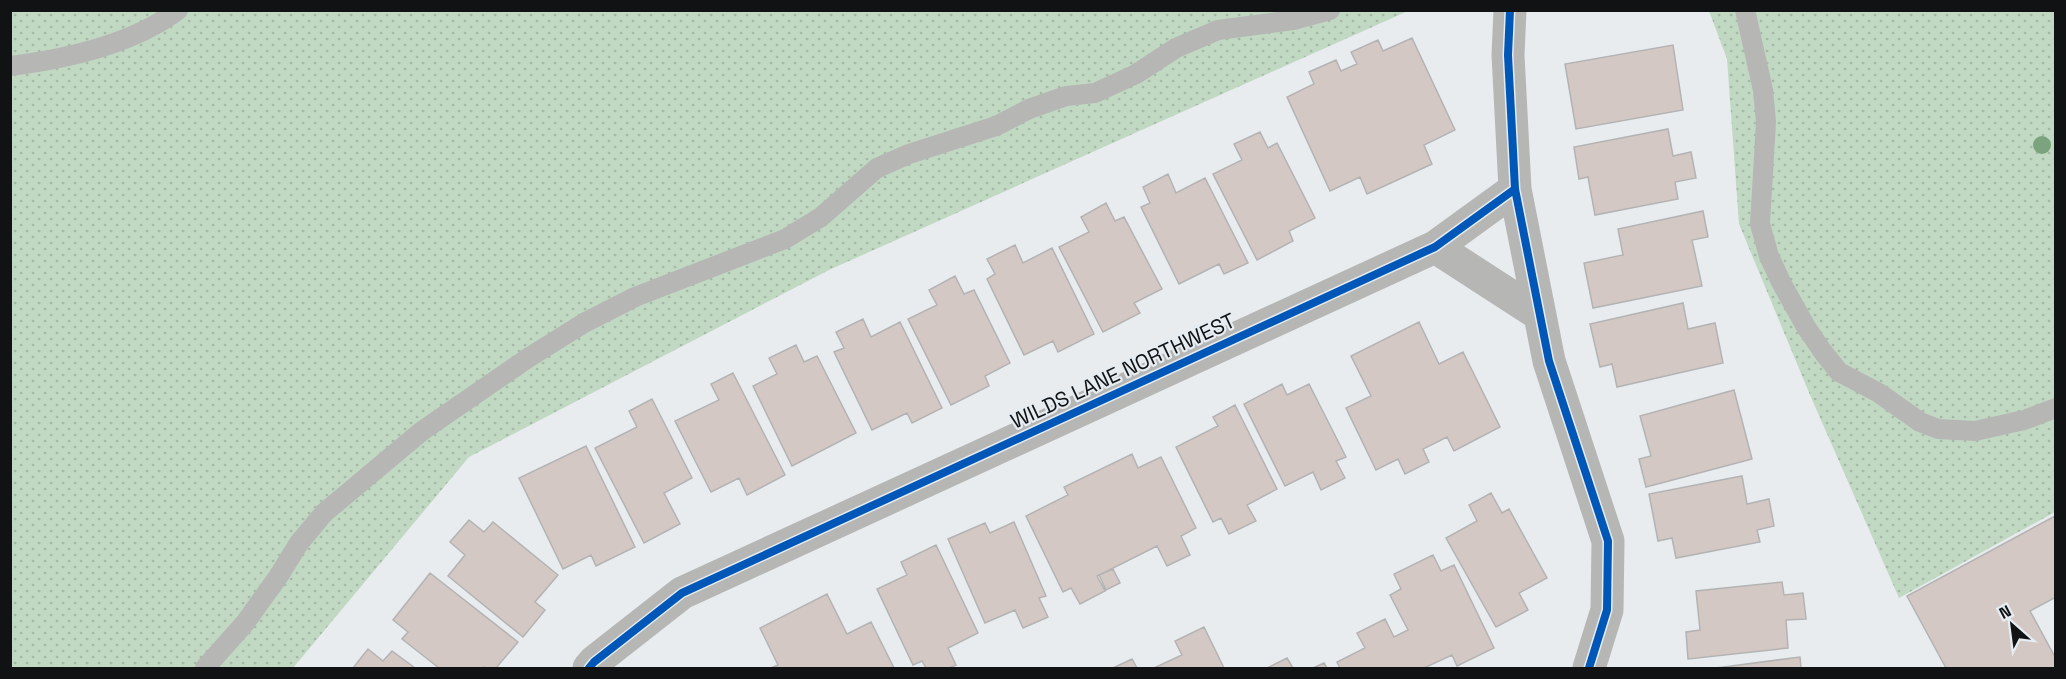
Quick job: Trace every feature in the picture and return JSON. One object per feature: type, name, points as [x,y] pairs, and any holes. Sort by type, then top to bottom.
[{"type":"street","points":[[1510,10],[1508,55],[1515,189],[1549,360],[1608,541],[1607,610],[1589,669]]},
{"type":"street","name":"WILDS LANE NORTHWEST","points":[[589,669],[594,662],[681,593],[1434,247],[1515,189]]},
{"type":"street","points":[[1434,247],[1540,315]]},
{"type":"lane","points":[[10,66],[35,63],[114,43],[141,33],[178,10]]},
{"type":"lane","points":[[205,669],[245,623],[299,543],[324,513],[422,431],[519,363],[584,323],[635,297],[785,239],[821,217],[877,168],[909,154],[996,126],[1029,109],[1065,96],[1095,93],[1136,74],[1176,48],[1218,30],[1293,20],[1330,10]]},
{"type":"lane","points":[[1745,10],[1763,90],[1766,122],[1760,224],[1768,256],[1806,327],[1823,352],[1839,372],[1880,393],[1920,422],[1938,429],[1975,430],[2024,420],[2055,408]]},
{"type":"green space","points":[[10,11],[1408,11],[829,270],[469,457],[293,668],[11,668]]},
{"type":"green space","points":[[1709,11],[2055,11],[2055,512],[1899,598],[1810,395],[1739,224],[1727,59]]},
{"type":"building","points":[[1412,38],[1455,130],[1424,145],[1432,164],[1367,194],[1360,177],[1330,191],[1287,97],[1314,84],[1309,72],[1336,60],[1341,71],[1357,64],[1351,52],[1378,40],[1383,51]]},
{"type":"building","points":[[1673,45],[1683,110],[1576,129],[1565,64]]},
{"type":"building","points":[[1668,129],[1673,156],[1691,152],[1696,178],[1675,182],[1678,199],[1595,215],[1588,177],[1579,179],[1574,147]]},
{"type":"building","points":[[1260,132],[1268,148],[1277,143],[1315,218],[1289,231],[1293,241],[1257,260],[1213,174],[1242,160],[1234,144]]},
{"type":"building","points":[[1168,174],[1176,193],[1205,178],[1248,263],[1224,274],[1219,264],[1179,284],[1141,207],[1150,203],[1143,187]]},
{"type":"building","points":[[1106,203],[1115,221],[1124,217],[1162,289],[1134,303],[1140,313],[1103,332],[1059,247],[1089,232],[1081,217]]},
{"type":"building","points":[[1703,211],[1708,237],[1692,240],[1702,286],[1593,308],[1584,263],[1623,255],[1618,229]]},
{"type":"building","points":[[1015,245],[1023,263],[1052,248],[1094,334],[1058,352],[1053,341],[1024,355],[987,279],[995,274],[987,259]]},
{"type":"building","points":[[955,276],[964,294],[974,290],[1010,363],[985,376],[989,386],[951,405],[908,319],[937,305],[929,290]]},
{"type":"building","points":[[1683,303],[1688,329],[1715,323],[1723,363],[1617,387],[1612,364],[1600,367],[1590,324]]},
{"type":"building","points":[[863,319],[871,337],[900,322],[942,408],[912,423],[907,413],[872,430],[834,352],[844,348],[836,332]]},
{"type":"building","points":[[1419,322],[1439,364],[1463,352],[1500,427],[1454,451],[1447,437],[1423,449],[1429,462],[1405,474],[1398,459],[1376,470],[1346,408],[1371,396],[1351,356]]},
{"type":"building","points":[[796,345],[804,362],[817,356],[856,433],[792,466],[753,386],[777,374],[769,358]]},
{"type":"building","points":[[733,373],[785,475],[747,495],[739,478],[711,492],[675,421],[719,400],[711,384]]},
{"type":"building","points":[[1282,384],[1287,395],[1309,384],[1346,457],[1336,461],[1345,478],[1321,490],[1313,472],[1285,486],[1244,404]]},
{"type":"building","points":[[1734,390],[1752,459],[1646,487],[1639,459],[1651,456],[1640,416]]},
{"type":"building","points":[[652,399],[692,478],[664,493],[680,524],[644,543],[595,448],[637,427],[629,411]]},
{"type":"building","points":[[1235,405],[1277,489],[1247,505],[1256,521],[1229,534],[1221,518],[1213,522],[1176,447],[1218,426],[1213,417]]},
{"type":"building","points":[[586,446],[635,547],[596,566],[591,555],[563,569],[519,478]]},
{"type":"building","points":[[1132,454],[1138,468],[1161,457],[1196,528],[1181,536],[1190,555],[1167,566],[1157,546],[1097,576],[1105,591],[1080,604],[1071,588],[1063,592],[1026,516],[1068,495],[1064,487]]},
{"type":"building","points":[[1742,476],[1747,504],[1769,499],[1774,526],[1757,530],[1760,542],[1676,558],[1672,538],[1658,541],[1649,494]]},
{"type":"building","points":[[1491,493],[1502,513],[1509,509],[1547,578],[1519,593],[1528,610],[1496,627],[1446,538],[1477,521],[1469,505]]},
{"type":"building","points":[[2055,516],[2056,597],[2030,611],[2056,659],[2056,668],[1946,668],[1907,596]]},
{"type":"building","points":[[469,520],[484,532],[493,522],[558,575],[535,602],[545,610],[523,637],[448,576],[465,555],[450,542]]},
{"type":"building","points":[[1014,522],[1046,596],[1039,598],[1048,617],[1023,628],[1015,610],[985,623],[948,539],[985,523],[990,533]]},
{"type":"building","points":[[936,545],[978,633],[948,648],[956,665],[949,668],[926,668],[922,661],[913,665],[877,589],[907,575],[901,562]]},
{"type":"building","points":[[1433,555],[1441,571],[1454,565],[1494,648],[1457,666],[1452,655],[1424,668],[1340,668],[1337,662],[1365,648],[1357,633],[1385,619],[1394,637],[1408,630],[1390,595],[1401,589],[1394,574]]},
{"type":"building","points":[[1113,569],[1120,583],[1106,590],[1099,575]]},
{"type":"building","points":[[430,573],[518,642],[496,668],[439,668],[402,639],[408,632],[393,620]]},
{"type":"building","points":[[1782,582],[1784,595],[1803,593],[1806,619],[1786,620],[1788,648],[1688,659],[1686,632],[1700,630],[1696,591]]},
{"type":"building","points":[[827,594],[847,634],[871,622],[894,668],[771,668],[778,665],[760,628]]},
{"type":"building","points":[[1204,627],[1224,668],[1154,668],[1182,655],[1175,641]]},
{"type":"building","points":[[368,649],[383,661],[392,651],[415,668],[353,668]]},
{"type":"building","points":[[1800,657],[1801,668],[1716,668]]},
{"type":"building","points":[[1287,658],[1293,668],[1267,668]]},
{"type":"building","points":[[1132,659],[1137,668],[1113,668]]},
{"type":"building","points":[[1324,663],[1327,668],[1313,668]]},
{"type":"cycle path","points":[[1510,10],[1508,55],[1515,189],[1549,361],[1608,541],[1607,610],[1589,668]]},
{"type":"cycle path","points":[[589,668],[682,593],[1435,247],[1515,189]]}]
